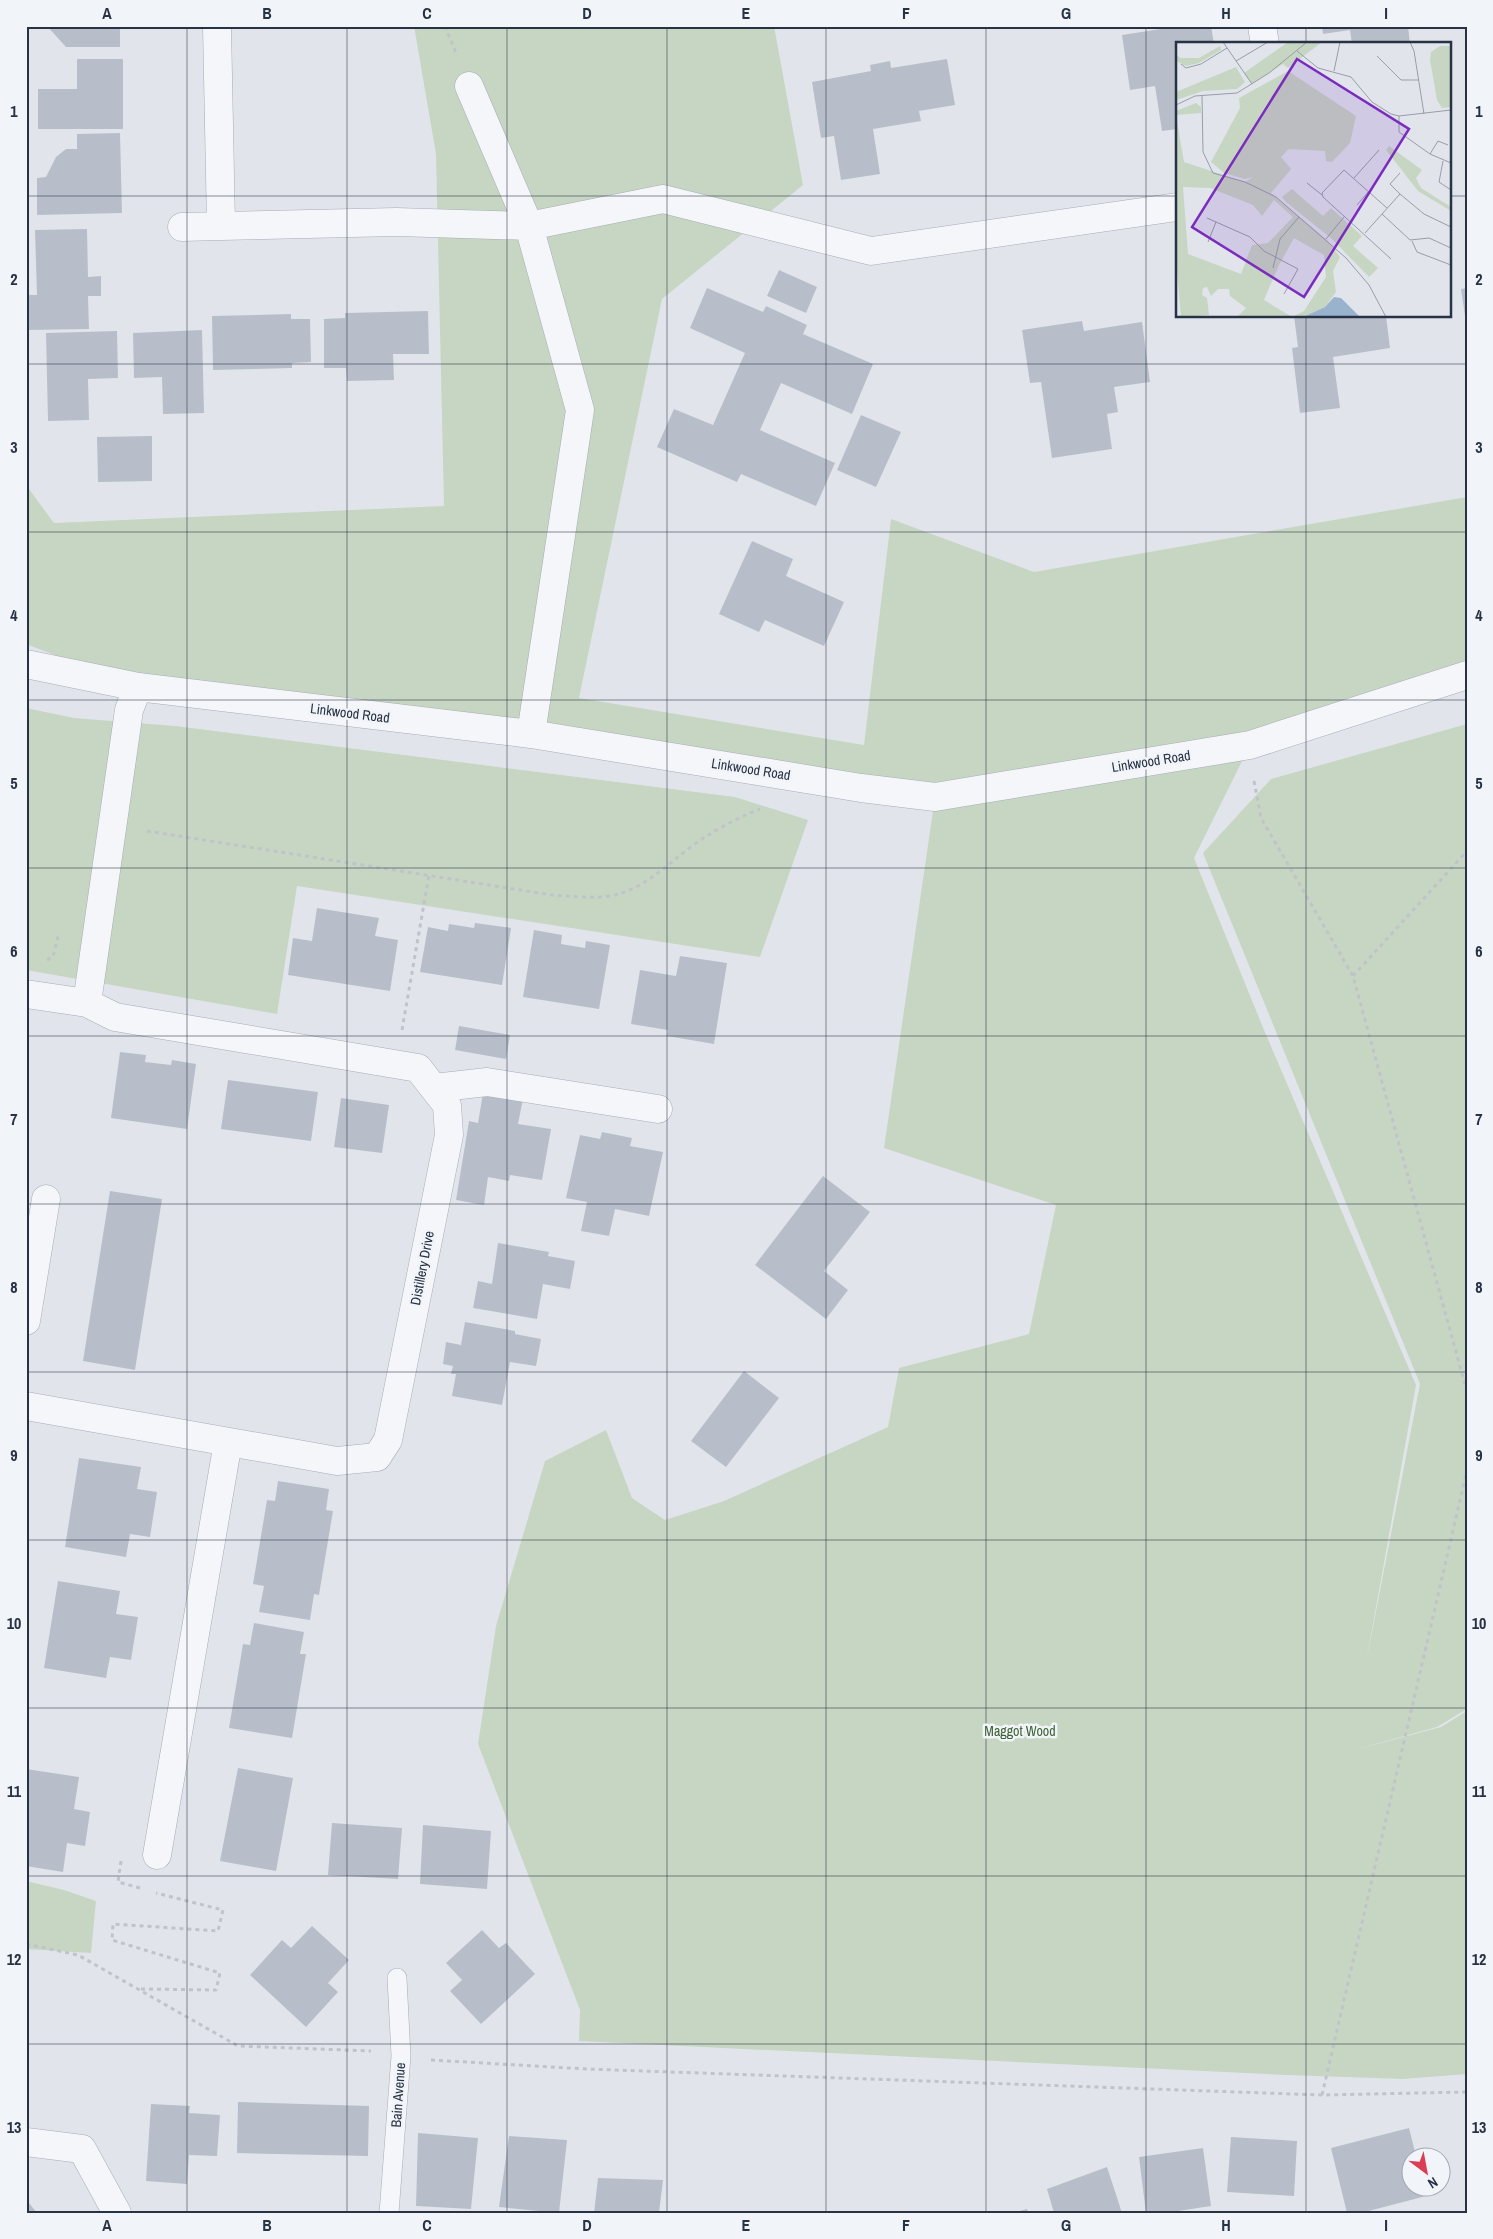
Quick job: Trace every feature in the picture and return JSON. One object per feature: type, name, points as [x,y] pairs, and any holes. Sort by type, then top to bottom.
[{"type":"street","points":[[217,26],[221,226]]},
{"type":"street","points":[[1262,26],[1265,42]]},
{"type":"street","points":[[470,86],[529,226],[580,410],[531,734]]},
{"type":"street","points":[[182,227],[396,222],[529,226],[663,199],[871,251],[1176,207]]},
{"type":"street","name":"Linkwood Road","points":[[26,664],[138,687],[531,734],[861,788],[935,797],[1250,745],[1467,675]]},
{"type":"street","points":[[87,1003],[129,710],[138,687]]},
{"type":"street","name":"Distillery Drive","points":[[26,994],[87,1003],[116,1017],[418,1068],[447,1105],[449,1135],[388,1440],[377,1457],[337,1461],[26,1406]]},
{"type":"street","points":[[434,1088],[487,1082],[658,1109]]},
{"type":"street","points":[[26,1322],[46,1199]]},
{"type":"street","points":[[157,1855],[228,1442]]},
{"type":"street","points":[[26,2142],[82,2149],[118,2213]]},
{"type":"lane","name":"Bain Avenue","points":[[389,2213],[401,2056],[397,1978]]},
{"type":"path","points":[[1253,777],[1261,818],[1353,976],[1467,1392]]},
{"type":"path","points":[[112,826],[552,895],[608,897],[632,890],[673,864],[694,845],[730,821],[766,806]]},
{"type":"path","points":[[1353,976],[1467,851]]},
{"type":"path","points":[[396,1064],[429,875]]},
{"type":"path","points":[[40,964],[53,957],[60,927]]},
{"type":"path","points":[[1322,2095],[1467,1470]]},
{"type":"path","points":[[140,1989],[216,1990],[220,1973],[112,1940],[113,1924],[218,1931],[223,1910],[118,1882],[120,1860],[156,1866],[157,1855]]},
{"type":"path","points":[[26,1944],[78,1955],[238,2046],[360,2049],[454,2062],[586,2069],[1322,2095],[1467,2092]]},
{"type":"green space","name":"Maggot Wood","points":[[414,26],[774,26],[803,185],[662,299],[579,698],[864,745],[891,519],[1034,572],[1467,497],[1467,675],[1250,745],[1194,858],[1264,1030],[1416,1385],[1366,1663],[1420,1384],[1203,853],[1271,779],[1467,724],[1467,1709],[1437,1727],[1350,1751],[1441,1727],[1467,1711],[1467,2074],[1403,2079],[1286,2075],[579,2041],[580,2010],[478,1744],[496,1626],[545,1461],[606,1430],[632,1498],[665,1520],[724,1501],[888,1427],[899,1368],[1029,1334],[1056,1205],[884,1148],[935,797],[138,687],[26,644],[26,485],[54,523],[444,506],[436,154]]},
{"type":"green space","points":[[26,708],[74,718],[175,726],[735,797],[808,820],[760,957],[297,886],[277,1014],[26,970]]},
{"type":"green space","points":[[26,1881],[64,1890],[96,1901],[91,1953],[26,1949]]},
{"type":"building","points":[[47,26],[120,26],[120,47],[66,47]]},
{"type":"building","points":[[1180,26],[1211,26],[1214,42],[1176,42],[1176,129],[1162,131],[1155,86],[1130,90],[1122,35]]},
{"type":"building","points":[[1322,26],[1408,26],[1410,42],[1352,42],[1350,30],[1323,34]]},
{"type":"building","points":[[77,59],[123,59],[123,129],[38,129],[38,89],[77,89]]},
{"type":"building","points":[[947,59],[955,105],[919,111],[921,121],[873,129],[880,174],[841,180],[834,136],[821,138],[812,82],[871,71],[870,65],[890,61],[891,68]]},
{"type":"building","points":[[120,133],[122,213],[37,215],[37,178],[46,177],[56,157],[66,149],[77,149],[77,134]]},
{"type":"building","points":[[87,229],[88,277],[101,276],[101,296],[88,296],[89,329],[26,330],[26,295],[37,295],[35,230]]},
{"type":"building","points":[[779,270],[817,287],[806,313],[767,296]]},
{"type":"building","points":[[707,288],[763,312],[766,306],[807,325],[803,334],[873,364],[852,414],[781,383],[760,430],[835,463],[816,506],[741,474],[737,482],[657,447],[674,409],[713,425],[745,353],[690,328]]},
{"type":"building","points":[[1467,288],[1467,323],[1466,323],[1461,289]]},
{"type":"building","points":[[428,311],[429,354],[393,354],[394,380],[347,381],[346,368],[324,368],[324,319],[345,318],[345,313]]},
{"type":"building","points":[[291,314],[291,319],[310,319],[311,362],[292,363],[292,368],[213,370],[212,316]]},
{"type":"building","points":[[1294,318],[1386,318],[1390,348],[1333,357],[1340,408],[1300,413],[1292,348],[1298,347]]},
{"type":"building","points":[[1082,321],[1084,331],[1142,322],[1150,382],[1114,387],[1118,412],[1107,414],[1112,449],[1052,458],[1041,382],[1030,383],[1022,330]]},
{"type":"building","points":[[202,330],[204,413],[163,414],[162,377],[134,378],[133,333]]},
{"type":"building","points":[[117,331],[118,378],[88,379],[89,420],[48,421],[46,333]]},
{"type":"building","points":[[861,415],[901,432],[876,487],[837,470]]},
{"type":"building","points":[[152,436],[152,481],[98,482],[97,437]]},
{"type":"building","points":[[752,541],[793,559],[786,576],[844,602],[824,646],[765,620],[759,632],[719,614]]},
{"type":"building","points":[[317,908],[379,918],[375,936],[398,940],[390,991],[288,975],[293,938],[312,941]]},
{"type":"building","points":[[475,923],[511,928],[502,985],[420,972],[428,927],[448,931],[449,924],[474,928]]},
{"type":"building","points":[[534,930],[562,935],[561,944],[585,948],[586,941],[610,945],[599,1009],[523,997]]},
{"type":"building","points":[[680,956],[727,963],[714,1044],[667,1036],[668,1030],[631,1024],[640,970],[676,976]]},
{"type":"building","points":[[459,1026],[510,1035],[506,1059],[455,1050]]},
{"type":"building","points":[[120,1052],[146,1055],[145,1062],[171,1065],[172,1060],[196,1064],[187,1129],[111,1118]]},
{"type":"building","points":[[228,1080],[318,1092],[311,1141],[221,1129]]},
{"type":"building","points":[[483,1093],[523,1099],[518,1124],[551,1129],[542,1180],[510,1175],[509,1181],[488,1177],[484,1205],[456,1200],[469,1121],[478,1123]]},
{"type":"building","points":[[341,1098],[389,1105],[382,1153],[334,1147]]},
{"type":"building","points":[[602,1132],[632,1138],[630,1146],[663,1152],[649,1216],[615,1209],[609,1236],[581,1231],[587,1202],[566,1198],[580,1135],[600,1139]]},
{"type":"building","points":[[823,1176],[870,1212],[824,1271],[848,1290],[826,1319],[755,1265]]},
{"type":"building","points":[[110,1191],[162,1199],[135,1370],[83,1361]]},
{"type":"building","points":[[498,1243],[549,1252],[548,1256],[575,1261],[570,1289],[543,1284],[537,1319],[473,1308],[478,1281],[492,1284]]},
{"type":"building","points":[[465,1322],[515,1331],[515,1334],[541,1339],[536,1366],[510,1362],[502,1405],[452,1396],[456,1374],[451,1374],[453,1366],[443,1364],[446,1342],[461,1345]]},
{"type":"building","points":[[744,1371],[779,1398],[726,1467],[691,1441]]},
{"type":"building","points":[[79,1458],[141,1467],[137,1489],[157,1492],[150,1537],[130,1534],[126,1557],[65,1547]]},
{"type":"building","points":[[278,1481],[329,1489],[326,1510],[333,1511],[319,1595],[314,1594],[310,1620],[259,1612],[264,1586],[253,1584],[267,1500],[275,1501]]},
{"type":"building","points":[[58,1581],[120,1591],[116,1614],[138,1617],[131,1660],[110,1657],[106,1678],[44,1668]]},
{"type":"building","points":[[254,1623],[304,1632],[300,1654],[306,1654],[292,1738],[229,1728],[243,1644],[250,1645]]},
{"type":"building","points":[[238,1768],[293,1778],[276,1871],[220,1861]]},
{"type":"building","points":[[26,1769],[79,1777],[74,1809],[90,1812],[85,1846],[67,1843],[63,1872],[26,1866]]},
{"type":"building","points":[[332,1823],[402,1828],[398,1879],[328,1875]]},
{"type":"building","points":[[423,1825],[491,1831],[487,1889],[420,1884]]},
{"type":"building","points":[[312,1926],[349,1960],[328,1983],[338,1992],[306,2027],[250,1975],[282,1940],[291,1948]]},
{"type":"building","points":[[482,1930],[499,1948],[506,1943],[535,1974],[481,2024],[450,1991],[462,1980],[446,1963]]},
{"type":"building","points":[[238,2102],[369,2106],[368,2156],[237,2153]]},
{"type":"building","points":[[151,2104],[190,2106],[189,2113],[220,2115],[217,2156],[189,2155],[187,2184],[146,2181]]},
{"type":"building","points":[[1409,2128],[1414,2146],[1400,2146],[1400,2196],[1426,2196],[1361,2213],[1347,2213],[1331,2148]]},
{"type":"building","points":[[418,2133],[478,2138],[471,2209],[416,2206]]},
{"type":"building","points":[[509,2136],[567,2140],[559,2213],[499,2207]]},
{"type":"building","points":[[1231,2137],[1297,2141],[1294,2196],[1227,2192]]},
{"type":"building","points":[[1203,2148],[1211,2206],[1165,2213],[1146,2213],[1139,2157]]},
{"type":"building","points":[[1107,2167],[1122,2213],[1054,2213],[1047,2189]]},
{"type":"building","points":[[598,2178],[663,2180],[659,2213],[594,2213]]},
{"type":"building","points":[[29,2203],[37,2213],[26,2213],[26,2205]]},
{"type":"building","points":[[1027,2209],[1028,2213],[1016,2213],[1016,2212]]}]
